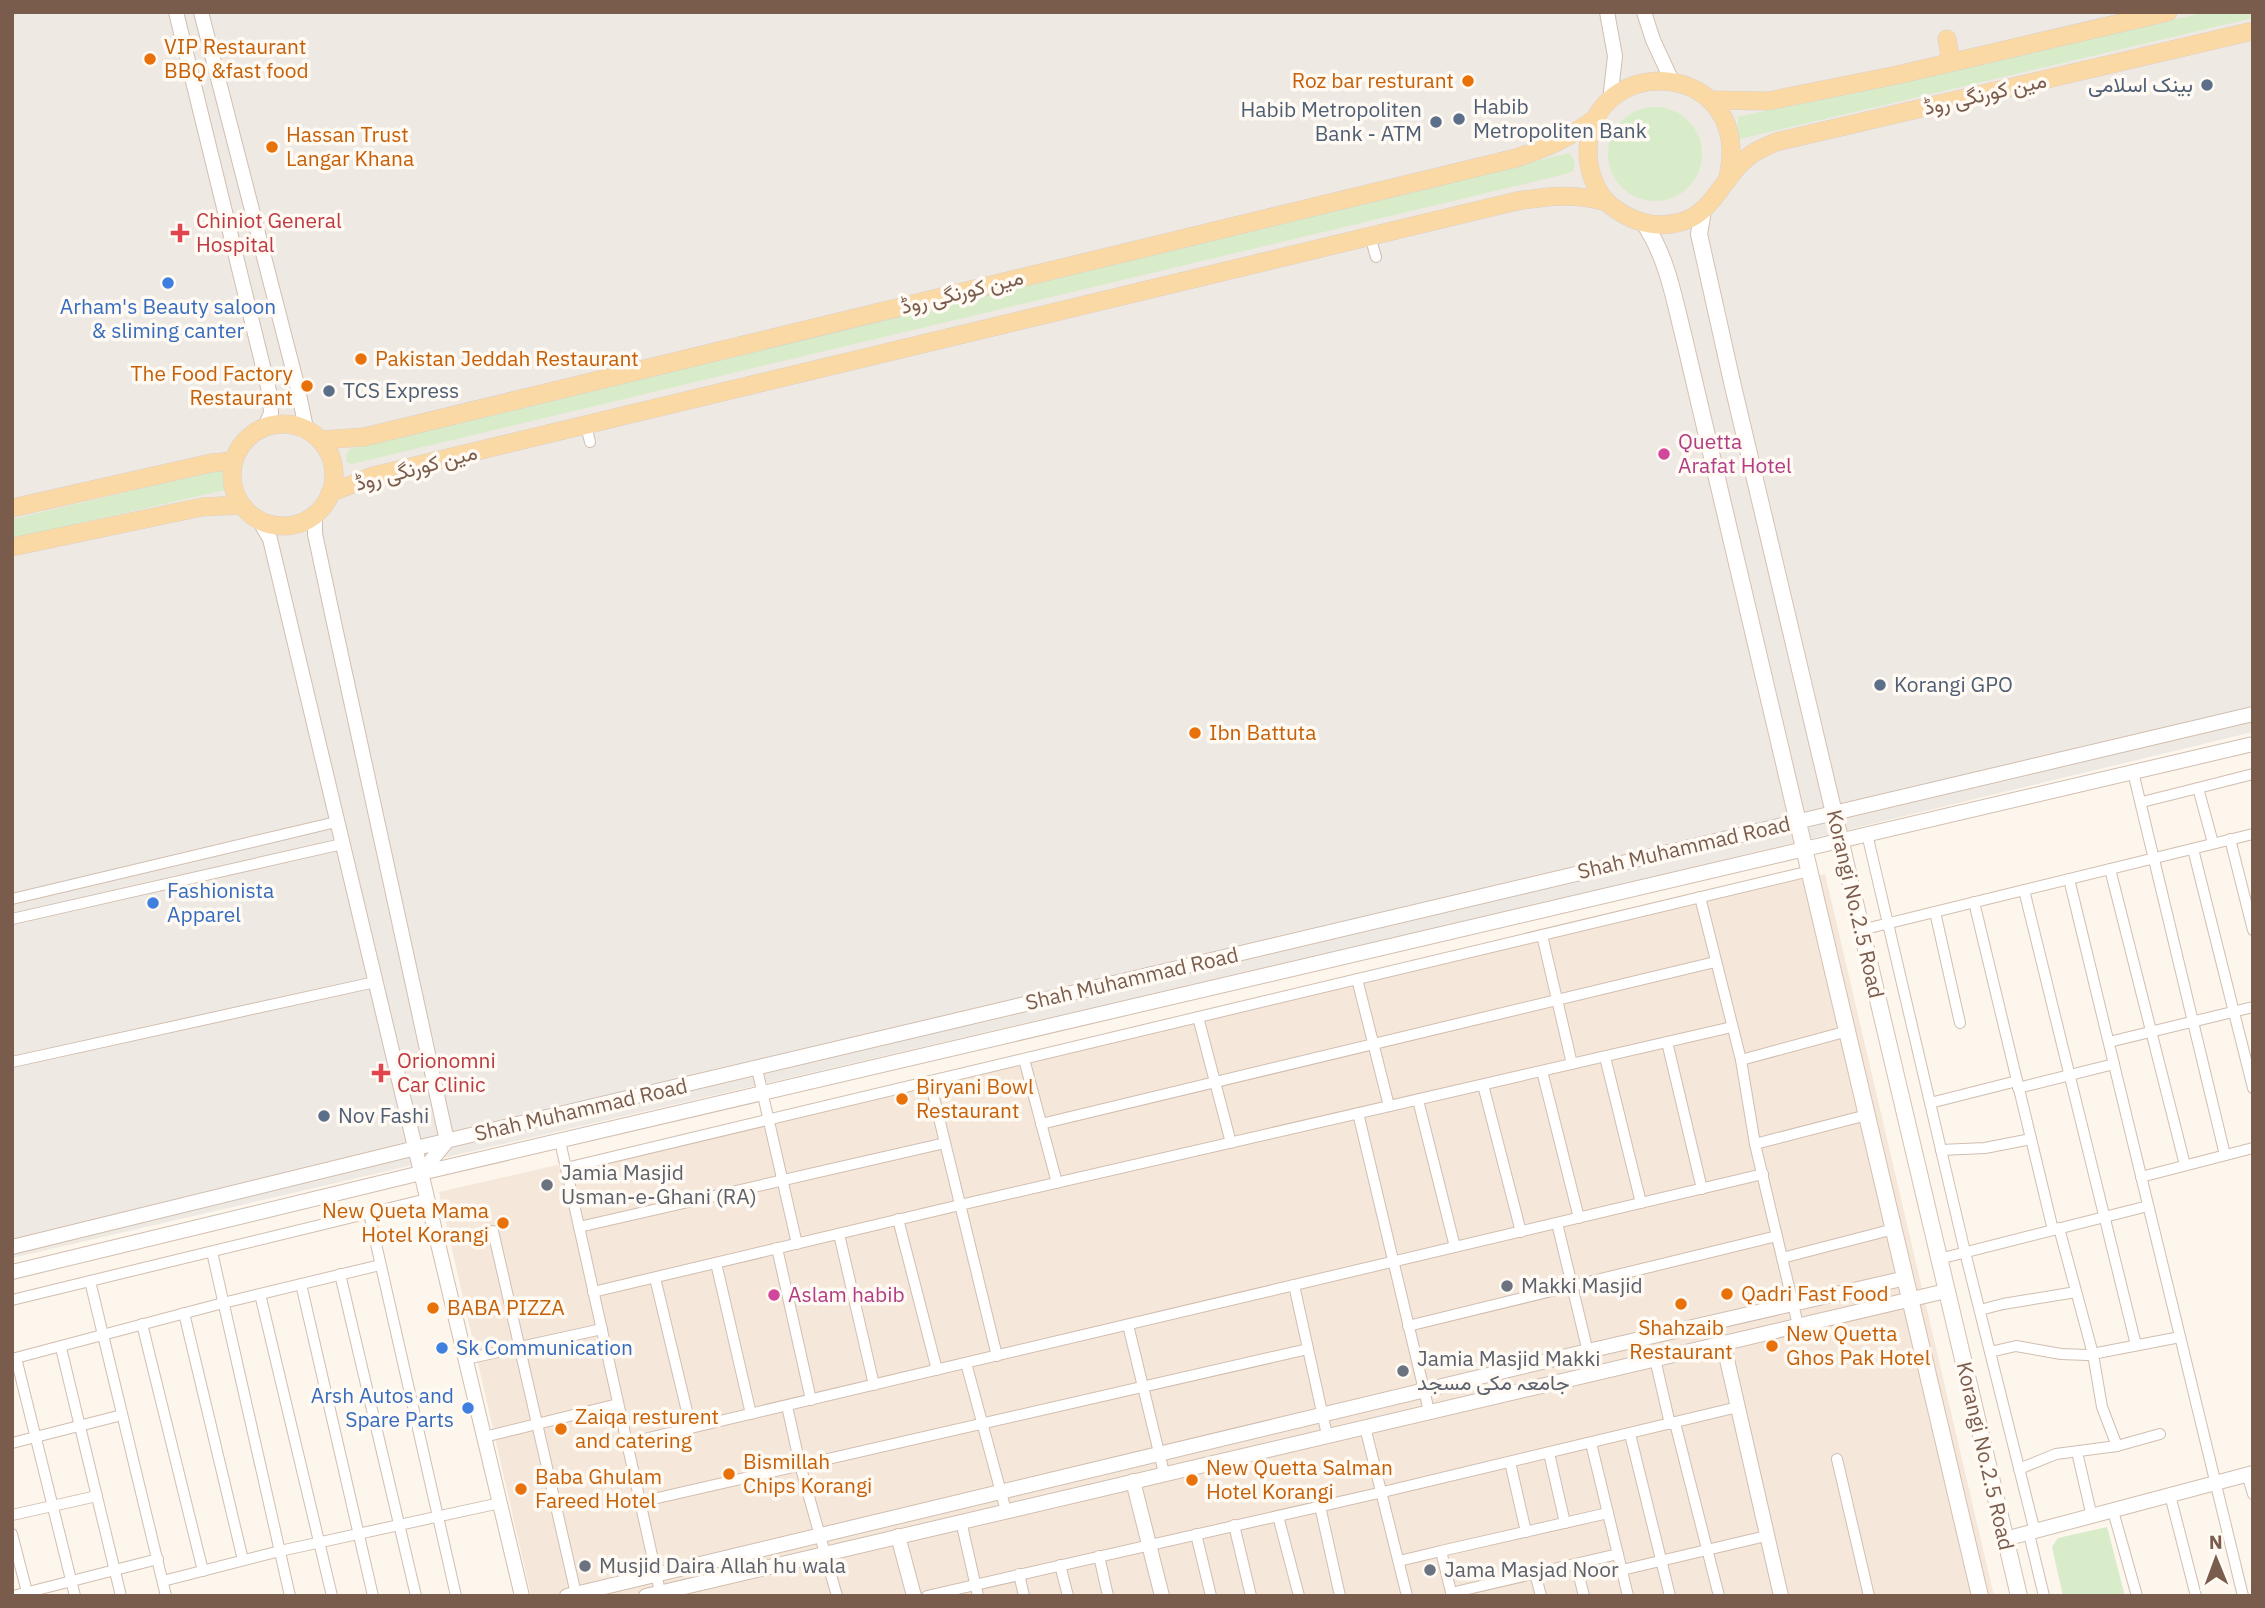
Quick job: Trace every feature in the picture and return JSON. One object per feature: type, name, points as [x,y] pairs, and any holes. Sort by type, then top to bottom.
[{"type":"main road","name":"مین کورنگی روڈ","points":[[1711,100],[1769,101],[1897,75],[2168,12]]},
{"type":"main road","name":"مین کورنگی روڈ","points":[[1728,178],[1751,154],[1787,139],[2253,31]]},
{"type":"main road","points":[[1947,39],[1951,61]]},
{"type":"main road","points":[[1650,81],[1672,81],[1693,88],[1711,100],[1724,117],[1731,137],[1733,158],[1728,178],[1703,211],[1684,221],[1664,225],[1644,223],[1624,215],[1607,202],[1594,183],[1588,162],[1589,139],[1596,118],[1609,101],[1628,88],[1650,81]]},
{"type":"main road","name":"مین کورنگی روڈ","points":[[313,434],[364,437],[1516,158],[1548,147],[1577,132],[1596,118]]},
{"type":"main road","name":"مین کورنگی روڈ","points":[[330,493],[373,476],[588,433],[1517,201],[1555,195],[1585,196],[1607,202]]},
{"type":"main road","name":"Korangi No.2.5 Road","points":[[1703,211],[1699,234],[2019,1596]]},
{"type":"main road","name":"Korangi No.2.5 Road","points":[[1644,223],[1666,265],[1980,1596]]},
{"type":"main road","points":[[281,424],[313,434],[328,451],[334,479],[330,493],[315,514],[302,522],[273,524],[259,520],[241,505],[232,478],[233,461],[247,439],[265,427],[281,424]]},
{"type":"main road","points":[[12,508],[211,463],[233,461]]},
{"type":"main road","points":[[12,547],[202,507],[241,505]]},
{"type":"street","points":[[176,12],[270,395],[271,413],[265,427]]},
{"type":"street","points":[[201,12],[297,385],[313,434]]},
{"type":"street","points":[[1607,12],[1615,57],[1609,101]]},
{"type":"street","points":[[1644,12],[1653,40],[1672,81]]},
{"type":"street","points":[[1370,236],[1376,257]]},
{"type":"street","points":[[315,514],[315,534],[325,583],[447,1141],[421,1173]]},
{"type":"street","points":[[259,520],[270,539],[522,1596]]},
{"type":"street","name":"Shah Muhammad Road","points":[[12,1247],[416,1148],[2253,714]]},
{"type":"street","name":"Shah Muhammad Road","points":[[12,1272],[421,1173],[2253,744]]},
{"type":"street","points":[[2133,772],[2225,1155]]},
{"type":"street","points":[[2142,802],[2253,774]]},
{"type":"street","points":[[2198,788],[2213,844]]},
{"type":"street","points":[[12,899],[336,822]]},
{"type":"street","points":[[1867,834],[2019,1469],[2044,1596]]},
{"type":"street","points":[[1861,930],[2253,834]]},
{"type":"street","points":[[2230,839],[2253,930]]},
{"type":"street","points":[[12,919],[342,844]]},
{"type":"street","points":[[2193,849],[2253,1088]]},
{"type":"street","points":[[210,851],[216,873]]},
{"type":"street","points":[[2110,869],[2185,1166]]},
{"type":"street","points":[[566,1168],[1810,871]]},
{"type":"street","points":[[2069,879],[2243,1596]]},
{"type":"street","points":[[2024,890],[2136,1345]]},
{"type":"street","points":[[1700,897],[1741,1060],[1755,1144],[1798,1325]]},
{"type":"street","points":[[1973,902],[2031,1139],[2076,1292],[2102,1407],[2117,1446]]},
{"type":"street","points":[[1935,912],[1960,1023]]},
{"type":"street","points":[[1542,935],[1572,1064]]},
{"type":"street","points":[[1041,1124],[1715,962]]},
{"type":"street","points":[[1168,971],[1175,996]]},
{"type":"street","points":[[1356,979],[1389,1106]]},
{"type":"street","points":[[12,1062],[375,982]]},
{"type":"street","points":[[2109,1042],[2253,1007]]},
{"type":"street","points":[[1198,1017],[1231,1143]]},
{"type":"street","points":[[593,1292],[1731,1027]]},
{"type":"street","points":[[1741,1060],[1847,1031]]},
{"type":"street","points":[[1667,1042],[1702,1189]]},
{"type":"street","points":[[1605,1057],[1641,1203]]},
{"type":"street","points":[[1024,1059],[1057,1184]]},
{"type":"street","points":[[1930,1102],[2069,1076],[2114,1064]]},
{"type":"street","points":[[757,1069],[797,1244]]},
{"type":"street","points":[[1542,1071],[1579,1218]]},
{"type":"street","points":[[930,1081],[997,1356]]},
{"type":"street","points":[[1483,1085],[1521,1232]]},
{"type":"street","points":[[1418,1100],[1455,1247]]},
{"type":"street","points":[[1358,1113],[1429,1411]]},
{"type":"street","points":[[1755,1144],[1867,1115]]},
{"type":"street","points":[[1941,1150],[1986,1148],[2031,1139]]},
{"type":"street","points":[[560,1141],[656,1575],[656,1595],[1164,1473],[1946,1291]]},
{"type":"street","points":[[579,1227],[945,1143]]},
{"type":"street","points":[[2141,1177],[2253,1148]]},
{"type":"street","points":[[627,1443],[1763,1174]]},
{"type":"street","points":[[12,1300],[427,1199]]},
{"type":"street","points":[[1939,1259],[2148,1206]]},
{"type":"street","points":[[369,1213],[456,1596]]},
{"type":"street","points":[[898,1219],[937,1370]]},
{"type":"street","points":[[1557,1223],[1593,1373]]},
{"type":"street","points":[[1782,1258],[1894,1229]]},
{"type":"street","points":[[493,1231],[571,1595],[1000,1490],[1906,1278]]},
{"type":"street","points":[[839,1234],[874,1385]]},
{"type":"street","points":[[1408,1326],[1777,1236]]},
{"type":"street","points":[[777,1248],[811,1400]]},
{"type":"street","points":[[212,1252],[290,1596]]},
{"type":"street","points":[[716,1263],[751,1414]]},
{"type":"street","points":[[75,1596],[14,1358],[380,1265]]},
{"type":"street","points":[[340,1274],[416,1596]]},
{"type":"street","points":[[655,1278],[691,1428]]},
{"type":"street","points":[[90,1281],[166,1596]]},
{"type":"street","points":[[301,1284],[373,1596]]},
{"type":"street","points":[[1294,1285],[1327,1435]]},
{"type":"street","points":[[1980,1310],[2076,1292]]},
{"type":"street","points":[[261,1294],[332,1596]]},
{"type":"street","points":[[184,1313],[243,1560]]},
{"type":"street","points":[[142,1324],[203,1571]]},
{"type":"street","points":[[1128,1325],[1164,1473]]},
{"type":"street","points":[[466,1359],[602,1329]]},
{"type":"street","points":[[1990,1352],[2016,1346],[2061,1354],[2092,1354],[2180,1337]]},
{"type":"street","points":[[1723,1342],[1781,1596]]},
{"type":"street","points":[[61,1348],[121,1596]]},
{"type":"street","points":[[640,1502],[1308,1349]]},
{"type":"street","points":[[1655,1359],[1719,1596]]},
{"type":"street","points":[[966,1363],[1006,1511]]},
{"type":"street","points":[[484,1437],[618,1404]]},
{"type":"street","points":[[787,1406],[800,1465],[837,1596]]},
{"type":"street","points":[[927,1596],[977,1590],[1019,1574],[1383,1492],[1738,1407]]},
{"type":"street","points":[[12,1443],[122,1415]]},
{"type":"street","points":[[1365,1427],[1407,1596]]},
{"type":"street","points":[[1630,1434],[1670,1596]]},
{"type":"street","points":[[2019,1469],[2056,1454],[2117,1446],[2160,1434]]},
{"type":"street","points":[[1591,1443],[1628,1596]]},
{"type":"street","points":[[2077,1452],[2092,1517]]},
{"type":"street","points":[[1549,1453],[1565,1523]]},
{"type":"street","points":[[1837,1459],[1869,1596]]},
{"type":"street","points":[[1510,1462],[1526,1532]]},
{"type":"street","points":[[2005,1539],[2250,1473],[2253,1494]]},
{"type":"street","points":[[1133,1481],[1162,1596]]},
{"type":"street","points":[[2170,1495],[2196,1596]]},
{"type":"street","points":[[12,1515],[97,1496]]},
{"type":"street","points":[[163,1581],[280,1551],[500,1503]]},
{"type":"street","points":[[1320,1506],[1340,1596]]},
{"type":"street","points":[[2113,1511],[2137,1596]]},
{"type":"street","points":[[1399,1561],[1608,1513]]},
{"type":"street","points":[[1278,1516],[1299,1596]]},
{"type":"street","points":[[961,1521],[977,1590]]},
{"type":"street","points":[[1234,1525],[1251,1596]]},
{"type":"street","points":[[12,1534],[28,1594]]},
{"type":"street","points":[[1196,1534],[1211,1596]]},
{"type":"street","points":[[898,1536],[914,1596]]},
{"type":"street","points":[[1622,1570],[1766,1536]]},
{"type":"street","points":[[1441,1551],[1452,1594],[1618,1554]]},
{"type":"street","points":[[1099,1556],[1108,1596]]},
{"type":"street","points":[[13,1596],[158,1559]]},
{"type":"street","points":[[1576,1564],[1584,1596]]},
{"type":"street","points":[[1060,1565],[1068,1596]]},
{"type":"street","points":[[1535,1573],[1541,1596]]},
{"type":"street","points":[[1019,1574],[1024,1596]]},
{"type":"street","points":[[1494,1583],[1497,1596]]},
{"type":"shaded area","points":[[12,12],[2253,12],[2253,732],[1561,899],[12,1258]]},
{"type":"shaded area","points":[[1825,874],[1994,1596],[531,1596],[439,1192]]},
{"type":"green space","points":[[2207,12],[2253,12],[2253,18],[1740,139],[1737,132],[1738,117]]},
{"type":"green space","points":[[1655,107],[1673,111],[1688,121],[1698,136],[1702,154],[1698,172],[1688,187],[1673,197],[1655,201],[1637,197],[1622,187],[1612,172],[1608,154],[1612,136],[1622,121],[1637,111]]},
{"type":"green space","points":[[1569,153],[1574,166],[1573,171],[1566,174],[352,464],[347,462],[346,455],[350,449]]},
{"type":"green space","points":[[223,471],[227,485],[225,490],[12,539],[12,519]]},
{"type":"green space","points":[[2107,1527],[2125,1596],[2063,1596],[2052,1547],[2058,1538]]},
{"type":"place","name":"VIP Restaurant BBQ &fast food","points":[[150,59]]},
{"type":"place","name":"Roz bar resturant","points":[[1468,81]]},
{"type":"place","name":"بینک اسلامی","points":[[2207,85]]},
{"type":"place","name":"Habib Metropoliten Bank","points":[[1459,119]]},
{"type":"place","name":"Habib Metropoliten Bank - ATM","points":[[1436,122]]},
{"type":"place","name":"Hassan Trust Langar Khana","points":[[272,147]]},
{"type":"place","name":"Chiniot General Hospital","points":[[180,233]]},
{"type":"place","name":"Arham's Beauty saloon & sliming canter","points":[[168,283]]},
{"type":"place","name":"Pakistan Jeddah Restaurant","points":[[361,359]]},
{"type":"place","name":"The Food Factory Restaurant","points":[[307,386]]},
{"type":"place","name":"TCS Express","points":[[329,391]]},
{"type":"place","name":"Quetta Arafat Hotel","points":[[1664,454]]},
{"type":"place","name":"Korangi GPO","points":[[1880,685]]},
{"type":"place","name":"Ibn Battuta","points":[[1195,733]]},
{"type":"place","name":"Fashionista Apparel","points":[[153,903]]},
{"type":"place","name":"Orionomni Car Clinic","points":[[381,1073]]},
{"type":"place","name":"Biryani Bowl Restaurant","points":[[902,1099]]},
{"type":"place","name":"Nov Fashi","points":[[324,1116]]},
{"type":"place","name":"Jamia Masjid Usman-e-Ghani (RA)","points":[[547,1185]]},
{"type":"place","name":"New Queta Mama Hotel Korangi","points":[[503,1223]]},
{"type":"place","name":"Makki Masjid","points":[[1507,1286]]},
{"type":"place","name":"Qadri Fast Food","points":[[1727,1294]]},
{"type":"place","name":"Aslam habib","points":[[774,1295]]},
{"type":"place","name":"Shahzaib Restaurant","points":[[1681,1304]]},
{"type":"place","name":"BABA PIZZA","points":[[433,1308]]},
{"type":"place","name":"New Quetta Ghos Pak Hotel","points":[[1772,1346]]},
{"type":"place","name":"Sk Communication","points":[[442,1348]]},
{"type":"place","name":"Jamia Masjid Makki جامعہ مکی مسجد","points":[[1403,1371]]},
{"type":"place","name":"Arsh Autos and Spare Parts","points":[[468,1408]]},
{"type":"place","name":"Zaiqa resturent and catering","points":[[561,1429]]},
{"type":"place","name":"Bismillah Chips Korangi","points":[[729,1474]]},
{"type":"place","name":"New Quetta Salman Hotel Korangi","points":[[1192,1480]]},
{"type":"place","name":"Baba Ghulam Fareed Hotel","points":[[521,1489]]},
{"type":"place","name":"Musjid Daira Allah hu wala","points":[[585,1566]]},
{"type":"place","name":"Jama Masjad Noor","points":[[1430,1570]]}]
